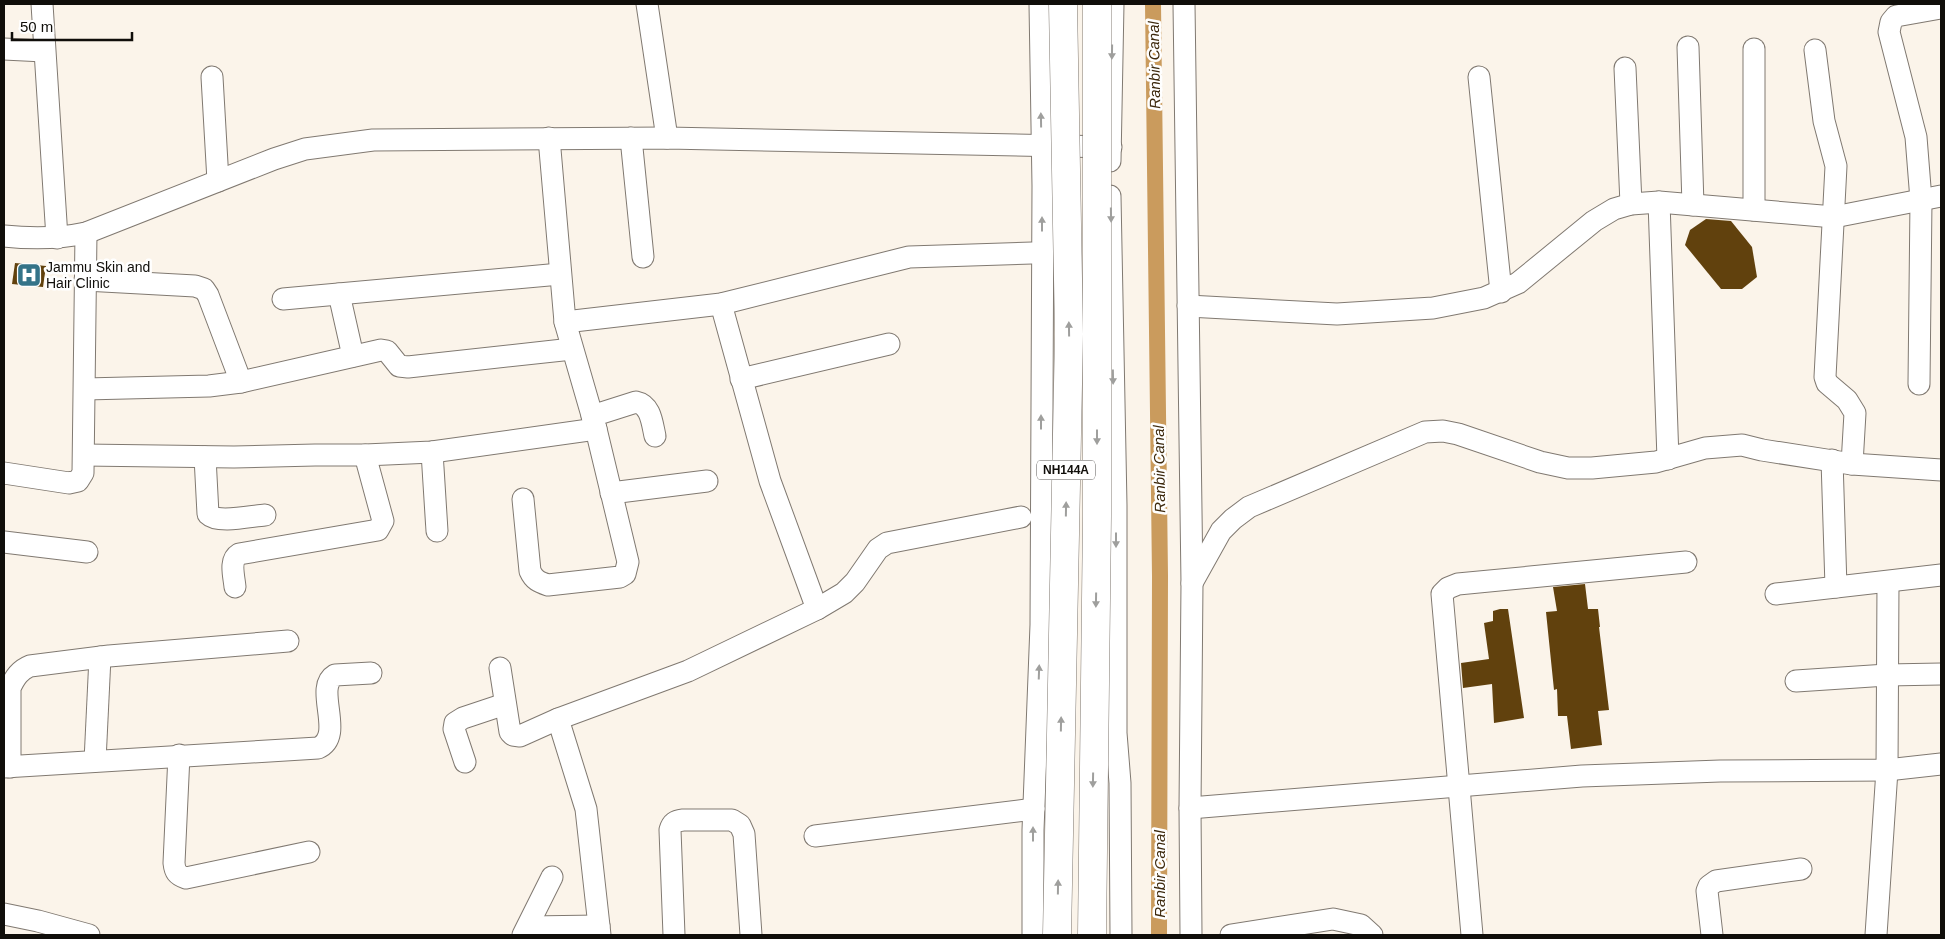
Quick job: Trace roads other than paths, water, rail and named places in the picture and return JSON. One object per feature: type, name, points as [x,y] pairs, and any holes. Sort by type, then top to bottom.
[{"type":"highway","name":"NH144A","points":[[1057,935],[1069,334],[1063,4]]},
{"type":"highway","name":"NH144A","points":[[1092,935],[1097,516],[1097,4]]},
{"type":"street","points":[[42,4],[57,238]]},
{"type":"street","points":[[647,4],[667,138]]},
{"type":"street","points":[[1033,935],[1034,809],[1041,625],[1040,4]]},
{"type":"street","points":[[1113,4],[1111,147],[1116,504],[1116,733],[1120,783],[1121,935]]},
{"type":"street","points":[[1184,4],[1192,583],[1191,935]]},
{"type":"street","points":[[1918,384],[1931,198],[1889,32],[1891,22],[1896,16],[1941,8]]},
{"type":"street","points":[[1688,47],[1693,204]]},
{"type":"street","points":[[4,49],[44,51]]},
{"type":"street","points":[[1754,49],[1754,210]]},
{"type":"street","points":[[1815,50],[1824,121],[1836,166],[1825,377],[1827,383],[1847,400],[1855,413],[1842,462],[1836,588]]},
{"type":"street","points":[[1625,68],[1631,204]]},
{"type":"street","points":[[212,76],[218,181]]},
{"type":"street","points":[[1479,77],[1501,292]]},
{"type":"street","points":[[523,499],[530,571],[538,582],[548,586],[620,578],[625,574],[628,562],[612,493],[565,322],[549,138]]},
{"type":"street","points":[[631,138],[643,257]]},
{"type":"street","points":[[4,236],[57,238],[86,233],[274,159],[305,149],[373,140],[667,138],[1111,147]]},
{"type":"street","points":[[1188,306],[1337,314],[1433,308],[1484,298],[1501,292],[1518,283],[1542,265],[1594,221],[1614,209],[1631,204],[1659,202],[1693,204],[1834,217],[1931,198]]},
{"type":"street","points":[[1659,202],[1668,459]]},
{"type":"street","points":[[4,473],[73,483],[81,478],[83,473],[86,233]]},
{"type":"street","points":[[565,322],[721,304],[909,257],[1032,253]]},
{"type":"street","points":[[284,299],[560,274]]},
{"type":"street","points":[[85,280],[194,286],[204,289],[241,382]]},
{"type":"street","points":[[339,294],[353,356]]},
{"type":"street","points":[[721,304],[770,481],[816,609]]},
{"type":"street","points":[[741,379],[889,344]]},
{"type":"street","points":[[85,389],[209,386],[241,382],[385,350],[391,354],[399,366],[408,366],[572,349]]},
{"type":"street","points":[[84,455],[205,457],[365,455],[432,452],[594,422],[636,402],[641,403],[649,411],[655,436]]},
{"type":"street","points":[[1192,583],[1220,531],[1249,507],[1425,432],[1443,431],[1458,434],[1540,462],[1568,468],[1592,468],[1656,462],[1705,448],[1742,445],[1762,450],[1842,462],[1941,470]]},
{"type":"street","points":[[432,452],[437,531]]},
{"type":"street","points":[[236,587],[233,562],[234,558],[239,554],[378,530],[383,521],[365,455]]},
{"type":"street","points":[[205,457],[208,514],[211,518],[219,520],[265,515]]},
{"type":"street","points":[[612,493],[707,481]]},
{"type":"street","points":[[500,668],[510,732],[512,735],[520,736],[558,719],[688,671],[816,609],[844,592],[855,582],[878,549],[887,543],[1021,517]]},
{"type":"street","points":[[4,542],[87,552]]},
{"type":"street","points":[[1472,935],[1442,602],[1445,590],[1458,584],[1686,562]]},
{"type":"street","points":[[1776,594],[1941,575]]},
{"type":"street","points":[[1876,935],[1887,770],[1888,582]]},
{"type":"street","points":[[288,641],[100,657],[30,666],[18,674],[10,688],[7,767],[318,748],[325,745],[330,736],[328,686],[331,678],[335,675],[371,672]]},
{"type":"street","points":[[95,761],[100,657]]},
{"type":"street","points":[[1796,681],[1887,675],[1941,674]]},
{"type":"street","points":[[465,762],[454,729],[455,724],[463,718],[505,704]]},
{"type":"street","points":[[552,877],[526,931],[599,930],[583,799],[558,719]]},
{"type":"street","points":[[179,755],[174,863],[178,876],[186,878],[309,852]]},
{"type":"street","points":[[1190,808],[1582,776],[1720,771],[1887,770],[1941,764]]},
{"type":"street","points":[[815,836],[1034,809]]},
{"type":"street","points":[[674,935],[670,830],[672,824],[683,820],[732,820],[740,825],[744,834],[751,935]]},
{"type":"street","points":[[1712,935],[1707,891],[1712,883],[1801,869]]},
{"type":"street","points":[[4,914],[89,935]]},
{"type":"street","points":[[1231,935],[1333,918],[1361,926],[1372,935]]},
{"type":"waterway","name":"Ranbir Canal","points":[[1153,4],[1160,576],[1159,935]]},
{"type":"place","name":"Jammu Skin and Hair Clinic","points":[[29,275]]}]
